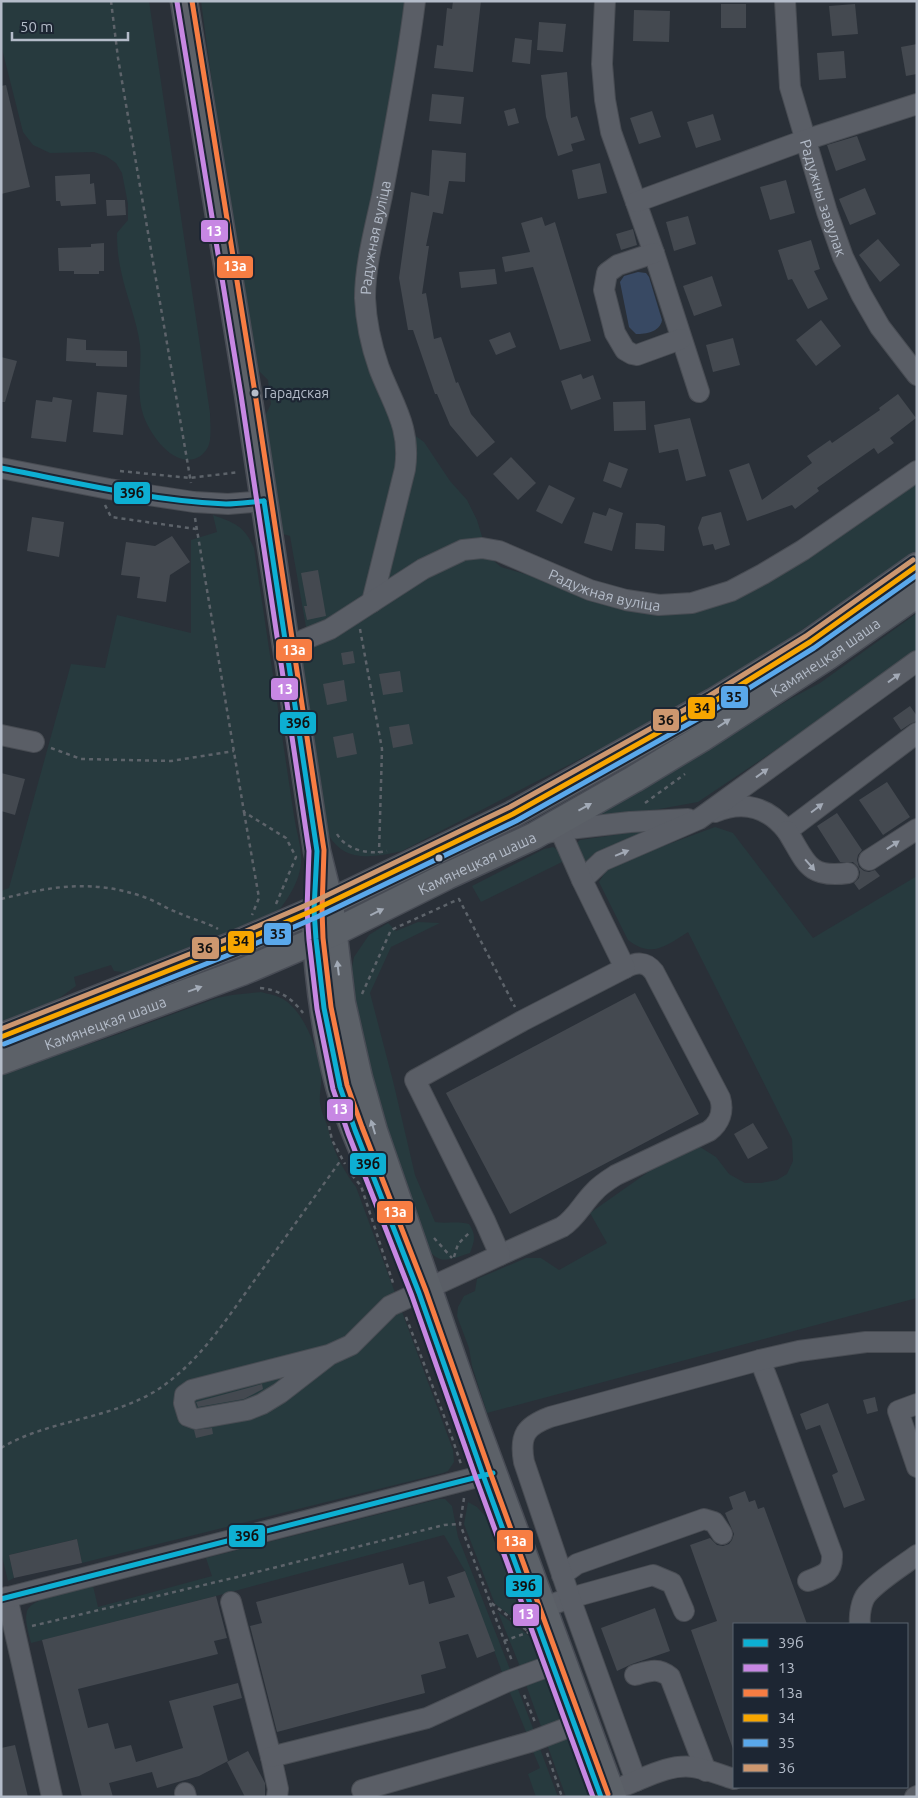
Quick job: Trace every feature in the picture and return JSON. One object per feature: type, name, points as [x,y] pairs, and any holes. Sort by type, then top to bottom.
[{"type":"main road","points":[[184,1],[264,500],[317,851],[325,936],[324,1008],[340,1087],[481,1476],[538,1610],[606,1795]]},
{"type":"main road","name":"Камянецкая шаша","points":[[1,1037],[233,945],[322,907],[513,814],[638,745],[810,642],[917,566]]},
{"type":"main road","name":"Камянецкая шаша","points":[[1,1061],[242,972],[325,936],[534,836],[702,738],[828,656],[917,594]]},
{"type":"street","name":"Радужная вуліца","points":[[365,607],[408,453],[406,437],[371,343],[366,319],[365,293],[415,1]]},
{"type":"street","points":[[605,1],[602,64],[605,100],[611,132],[654,253],[699,392]]},
{"type":"street","name":"Радужны завулак","points":[[785,1],[790,87],[827,212],[843,257],[861,294],[880,327],[917,375]]},
{"type":"street","points":[[636,202],[805,140],[917,104]]},
{"type":"street","points":[[654,253],[618,265],[607,273],[604,290],[616,333],[625,350],[638,355],[682,339]]},
{"type":"street","points":[[1,468],[109,489],[194,502],[228,504],[264,500]]},
{"type":"street","name":"Радужная вуліца","points":[[286,647],[315,636],[365,607],[423,569],[463,550],[482,548],[499,551],[590,590],[626,600],[659,605],[692,603],[731,591],[803,550],[917,471]]},
{"type":"street","points":[[534,836],[560,830],[630,822],[699,818],[917,661]]},
{"type":"street","points":[[787,831],[917,732]]},
{"type":"street","points":[[1,735],[34,742]]},
{"type":"street","points":[[582,880],[602,861],[729,806],[751,807],[772,816],[780,822],[814,870],[829,875],[848,873]]},
{"type":"street","points":[[869,860],[917,829]]},
{"type":"street","points":[[560,830],[582,880],[626,968]]},
{"type":"street","points":[[330,1355],[280,1393],[262,1404],[246,1410],[201,1419],[192,1418],[186,1412],[184,1398],[192,1390],[330,1355],[351,1345],[381,1315],[415,1294],[562,1227],[571,1221],[595,1190],[605,1182],[709,1131],[718,1123],[722,1110],[720,1098],[654,972],[646,964],[641,963],[626,968],[522,1021],[415,1080],[486,1221],[500,1255]]},
{"type":"street","points":[[636,1781],[570,1598],[524,1462],[522,1442],[526,1431],[534,1424],[550,1416],[799,1351],[866,1342],[917,1342]]},
{"type":"street","points":[[760,1360],[830,1546],[832,1562],[830,1569],[825,1574],[808,1581]]},
{"type":"street","points":[[917,1404],[898,1411],[917,1467]]},
{"type":"street","points":[[52,1797],[14,1630],[4,1598],[481,1476]]},
{"type":"street","points":[[562,1575],[577,1564],[704,1519],[714,1522],[722,1534]]},
{"type":"street","points":[[860,1623],[865,1595],[917,1555]]},
{"type":"street","points":[[538,1610],[570,1598],[653,1575],[672,1583],[684,1611]]},
{"type":"street","points":[[231,1602],[271,1757],[278,1789],[277,1797]]},
{"type":"street","points":[[271,1757],[427,1718],[518,1677],[558,1662]]},
{"type":"street","points":[[635,1675],[654,1670],[665,1673],[670,1677],[706,1771]]},
{"type":"street","points":[[362,1790],[541,1738],[580,1723]]},
{"type":"street","points":[[606,1795],[636,1781],[674,1767],[694,1767],[733,1779]]},
{"type":"path","points":[[111,1],[118,58],[190,478]]},
{"type":"path","points":[[114,470],[190,478],[259,469]]},
{"type":"path","points":[[194,502],[196,529],[260,898],[249,921]]},
{"type":"path","points":[[104,504],[111,517],[196,529]]},
{"type":"path","points":[[365,607],[382,750],[379,853],[394,849]]},
{"type":"path","points":[[34,742],[81,759],[171,761],[234,751]]},
{"type":"path","points":[[244,812],[286,838],[296,857],[276,905]]},
{"type":"path","points":[[1,899],[29,892],[92,885],[117,889],[146,898],[222,931]]},
{"type":"path","points":[[360,998],[391,930],[459,899],[522,1021]]},
{"type":"path","points":[[253,988],[272,990],[284,994],[295,1003],[303,1014]]},
{"type":"path","points":[[327,1119],[332,1140],[341,1160],[346,1166]]},
{"type":"path","points":[[1,1448],[26,1434],[118,1409],[138,1400],[166,1383],[210,1342],[341,1160]]},
{"type":"path","points":[[351,1173],[360,1186],[415,1294],[450,1429],[481,1476],[460,1524],[562,1797]]},
{"type":"path","points":[[458,1275],[453,1260],[458,1244],[469,1233],[486,1221]]},
{"type":"path","points":[[14,1630],[234,1578],[444,1524],[460,1524]]},
{"type":"path","points":[[490,1602],[529,1632],[504,1641]]},
{"type":"green space","points":[[1,1],[149,1],[210,413],[208,447],[200,456],[194,459],[185,460],[177,457],[162,446],[150,430],[143,414],[140,397],[140,345],[123,280],[118,252],[117,233],[128,220],[128,204],[122,173],[116,163],[106,156],[94,152],[50,153],[33,145],[23,132],[1,45]]},
{"type":"green space","points":[[201,1],[405,1],[389,109],[358,277],[410,432],[424,442],[450,481],[467,500],[477,520],[487,553],[501,567],[528,575],[562,589],[687,611],[917,475],[917,551],[762,657],[638,729],[402,851],[358,856],[339,848],[325,828],[295,636],[306,627],[290,536],[279,533],[263,420],[271,404],[268,380],[257,369],[217,120]]},
{"type":"green space","points":[[213,515],[238,526],[246,534],[254,548],[300,850],[301,864],[296,881],[288,898],[272,919],[130,973],[114,971],[111,965],[74,977],[76,986],[47,1007],[1,1025],[1,891],[9,888],[71,664],[105,668],[117,615],[191,633],[191,540],[217,532]]},
{"type":"green space","points":[[917,613],[917,655],[698,802],[599,820],[593,817],[820,683]]},
{"type":"green space","points":[[715,827],[733,833],[813,938],[917,876],[917,1298],[487,1413],[472,1366],[469,1348],[457,1316],[458,1307],[464,1296],[475,1291],[477,1279],[526,1258],[541,1258],[559,1270],[607,1243],[590,1213],[651,1170],[700,1147],[716,1157],[729,1174],[745,1183],[777,1180],[787,1174],[793,1161],[792,1139],[688,932],[659,948],[645,949],[637,946],[628,940],[599,882],[609,866]]},
{"type":"green space","points":[[649,830],[595,853],[585,862],[576,844],[580,840]]},
{"type":"green space","points":[[553,847],[560,851],[566,860],[481,902],[472,886],[544,849]]},
{"type":"green space","points":[[418,922],[440,923],[391,947],[370,993],[415,1175],[435,1222],[469,1224],[473,1231],[474,1241],[470,1253],[443,1260],[433,1255],[422,1242],[374,1106],[353,996],[352,967],[354,957],[369,935],[388,923],[396,931]]},
{"type":"green space","points":[[261,992],[283,999],[291,1005],[310,1033],[320,1066],[320,1106],[332,1143],[338,1158],[356,1187],[453,1450],[454,1462],[448,1471],[443,1473],[82,1563],[77,1539],[9,1555],[14,1578],[8,1581],[1,1552],[1,1074],[217,998]]},
{"type":"green space","points":[[445,1499],[452,1506],[458,1537],[511,1672],[503,1675],[465,1571],[444,1535],[31,1643],[26,1623],[27,1611],[31,1606],[46,1598],[93,1586],[98,1607],[212,1576],[206,1558]]},
{"type":"green space","points":[[468,1502],[477,1507],[486,1517],[527,1628],[495,1604],[464,1524]]},
{"type":"green space","points":[[498,1612],[532,1638],[540,1662],[521,1669]]},
{"type":"green space","points":[[546,1675],[562,1722],[542,1729],[525,1682]]},
{"type":"green space","points":[[516,1684],[534,1731],[527,1734],[508,1688]]},
{"type":"green space","points":[[568,1736],[590,1797],[566,1797],[547,1744]]},
{"type":"green space","points":[[539,1746],[558,1797],[536,1797],[528,1774],[540,1768],[532,1749]]},
{"type":"water","points":[[638,272],[646,273],[649,277],[662,320],[656,330],[636,334],[629,327],[620,282],[624,276]]},
{"type":"building","points":[[453,1],[481,1],[473,72],[434,68],[437,45],[443,46],[447,8],[452,9]]},
{"type":"building","points":[[721,4],[746,4],[746,28],[721,28]]},
{"type":"building","points":[[855,4],[858,34],[832,36],[829,6]]},
{"type":"building","points":[[634,10],[670,11],[669,42],[633,41]]},
{"type":"building","points":[[539,22],[566,24],[563,52],[537,50]]},
{"type":"building","points":[[515,38],[532,40],[530,64],[512,62]]},
{"type":"building","points":[[917,44],[917,74],[906,76],[901,47]]},
{"type":"building","points":[[844,51],[846,78],[819,80],[817,53]]},
{"type":"building","points":[[567,72],[571,118],[577,116],[585,140],[571,144],[573,151],[558,156],[546,117],[541,75]]},
{"type":"building","points":[[6,85],[30,187],[1,194],[1,86]]},
{"type":"building","points":[[432,94],[464,97],[461,124],[429,121]]},
{"type":"building","points":[[515,108],[519,123],[508,126],[504,111]]},
{"type":"building","points":[[652,111],[661,137],[639,144],[630,118]]},
{"type":"building","points":[[713,114],[721,140],[696,148],[687,122]]},
{"type":"building","points":[[857,136],[866,160],[836,171],[827,145]]},
{"type":"building","points":[[432,150],[466,153],[465,182],[449,181],[443,214],[433,212],[426,246],[429,246],[422,294],[426,293],[434,339],[441,337],[456,383],[458,382],[471,414],[495,442],[477,457],[450,425],[437,394],[435,394],[413,330],[408,330],[399,278],[411,192],[429,196]]},
{"type":"building","points":[[600,163],[607,193],[578,199],[572,170]]},
{"type":"building","points":[[90,174],[90,184],[94,183],[96,204],[61,206],[60,201],[56,201],[55,176]]},
{"type":"building","points":[[786,180],[795,213],[770,220],[760,187]]},
{"type":"building","points":[[865,188],[876,214],[850,225],[839,199]]},
{"type":"building","points":[[106,200],[125,200],[126,215],[107,216]]},
{"type":"building","points":[[688,216],[696,244],[674,251],[666,222]]},
{"type":"building","points":[[542,217],[545,226],[555,222],[591,341],[560,350],[533,267],[505,272],[502,257],[530,252],[521,223]]},
{"type":"building","points":[[633,229],[637,245],[621,250],[616,234]]},
{"type":"building","points":[[878,239],[900,265],[880,282],[859,255]]},
{"type":"building","points":[[811,240],[820,269],[814,271],[828,299],[808,309],[792,279],[788,280],[778,250]]},
{"type":"building","points":[[104,243],[104,271],[99,271],[99,274],[74,274],[74,271],[59,271],[58,248],[91,247],[91,244]]},
{"type":"building","points":[[495,269],[497,284],[461,288],[459,272]]},
{"type":"building","points":[[712,276],[722,306],[694,316],[683,286]]},
{"type":"building","points":[[821,320],[841,346],[816,366],[796,340]]},
{"type":"building","points":[[510,332],[516,347],[496,355],[489,340]]},
{"type":"building","points":[[67,338],[86,340],[86,350],[127,351],[127,367],[96,366],[96,363],[66,361]]},
{"type":"building","points":[[733,338],[740,365],[713,372],[706,345]]},
{"type":"building","points":[[1,357],[17,361],[5,402],[1,402]]},
{"type":"building","points":[[581,374],[583,379],[593,375],[601,399],[571,410],[561,381]]},
{"type":"building","points":[[97,392],[127,395],[123,435],[93,432]]},
{"type":"building","points":[[898,394],[916,418],[890,438],[894,443],[878,454],[874,448],[817,488],[819,491],[795,509],[792,505],[747,521],[729,470],[749,463],[762,500],[812,463],[807,456],[830,440],[832,443],[880,410],[879,408]]},
{"type":"building","points":[[53,397],[72,400],[66,442],[31,438],[36,400],[52,402]]},
{"type":"building","points":[[645,401],[646,430],[614,431],[613,402]]},
{"type":"building","points":[[690,418],[706,476],[686,481],[678,449],[659,453],[654,425]]},
{"type":"building","points":[[511,457],[536,483],[518,500],[493,474]]},
{"type":"building","points":[[609,462],[628,469],[621,488],[603,481]]},
{"type":"building","points":[[549,485],[575,498],[562,524],[536,511]]},
{"type":"building","points":[[609,508],[623,513],[612,551],[584,543],[593,512],[606,516]]},
{"type":"building","points":[[721,512],[730,545],[715,550],[713,544],[703,546],[698,528],[702,517]]},
{"type":"building","points":[[32,517],[64,522],[59,557],[27,551]]},
{"type":"building","points":[[636,523],[665,526],[664,551],[635,549]]},
{"type":"building","points":[[172,536],[190,562],[170,575],[166,602],[137,598],[140,577],[121,575],[126,542],[155,546]]},
{"type":"building","points":[[318,570],[326,616],[307,620],[304,606],[307,606],[301,573]]},
{"type":"building","points":[[353,651],[355,663],[343,665],[341,653]]},
{"type":"building","points":[[400,671],[403,692],[383,695],[379,674]]},
{"type":"building","points":[[344,680],[347,701],[327,705],[323,684]]},
{"type":"building","points":[[910,706],[917,716],[917,721],[901,730],[893,718]]},
{"type":"building","points":[[409,724],[413,744],[393,748],[389,727]]},
{"type":"building","points":[[353,733],[357,754],[337,758],[333,737]]},
{"type":"building","points":[[1,773],[25,779],[15,815],[1,811]]},
{"type":"building","points":[[887,782],[910,817],[883,835],[859,800]]},
{"type":"building","points":[[837,813],[862,850],[857,860],[859,867],[869,872],[875,870],[880,876],[859,890],[854,883],[859,878],[860,872],[858,867],[853,862],[840,862],[817,826]]},
{"type":"building","points":[[635,993],[699,1114],[510,1214],[446,1093]]},
{"type":"building","points":[[753,1123],[768,1148],[748,1159],[734,1134]]},
{"type":"building","points":[[262,1384],[263,1389],[244,1399],[198,1407],[196,1402]]},
{"type":"building","points":[[875,1397],[878,1411],[867,1414],[863,1400]]},
{"type":"building","points":[[828,1403],[865,1500],[844,1508],[832,1475],[838,1472],[820,1425],[806,1430],[800,1414]]},
{"type":"building","points":[[212,1428],[213,1434],[196,1438],[194,1430]]},
{"type":"building","points":[[745,1491],[749,1502],[755,1500],[758,1509],[764,1507],[807,1623],[733,1623],[733,1749],[691,1630],[717,1621],[690,1545],[710,1538],[717,1545],[729,1544],[734,1534],[725,1513],[733,1509],[729,1497]]},
{"type":"building","points":[[77,1539],[82,1563],[14,1578],[9,1555]]},
{"type":"building","points":[[403,1563],[409,1585],[424,1581],[429,1604],[455,1597],[447,1577],[465,1571],[495,1651],[477,1658],[468,1634],[439,1642],[446,1668],[421,1675],[425,1693],[277,1732],[250,1626],[262,1623],[256,1602]]},
{"type":"building","points":[[216,1596],[227,1638],[214,1641],[218,1654],[78,1689],[88,1728],[108,1723],[115,1749],[131,1745],[136,1762],[183,1748],[169,1701],[238,1683],[242,1698],[213,1706],[228,1761],[199,1776],[157,1788],[152,1772],[109,1783],[113,1797],[82,1797],[42,1640]]},
{"type":"building","points":[[655,1608],[670,1651],[617,1671],[601,1628]]},
{"type":"building","points":[[15,1745],[28,1797],[1,1797],[1,1748]]},
{"type":"building","points":[[248,1751],[265,1783],[265,1797],[245,1797],[227,1762]]},
{"type":"transit line","name":"13а","points":[[192,1],[255,393],[324,850],[323,938],[331,1007],[347,1085],[426,1291],[608,1794]]},
{"type":"transit line","name":"13","points":[[177,2],[241,395],[309,851],[307,910],[309,940],[317,1009],[333,1089],[348,1133],[412,1296],[476,1478],[593,1797]]},
{"type":"transit line","name":"39б","points":[[1,468],[170,499],[226,504],[264,501]]},
{"type":"transit line","name":"39б","points":[[264,501],[317,851],[314,910],[316,939],[324,1008],[340,1087],[419,1293],[483,1475],[601,1797]]},
{"type":"transit line","name":"36","points":[[1,1029],[230,938],[311,903],[510,807],[709,696],[806,636],[913,560]]},
{"type":"transit line","name":"34","points":[[1,1037],[233,945],[314,910],[513,814],[713,702],[810,642],[917,566]]},
{"type":"transit line","name":"35","points":[[4,1044],[236,952],[317,917],[516,821],[717,708],[814,648],[917,575]]},
{"type":"transit line","name":"39б","points":[[1,1599],[493,1473]]},
{"type":"place","name":"Гарадская","points":[[255,393]]}]
